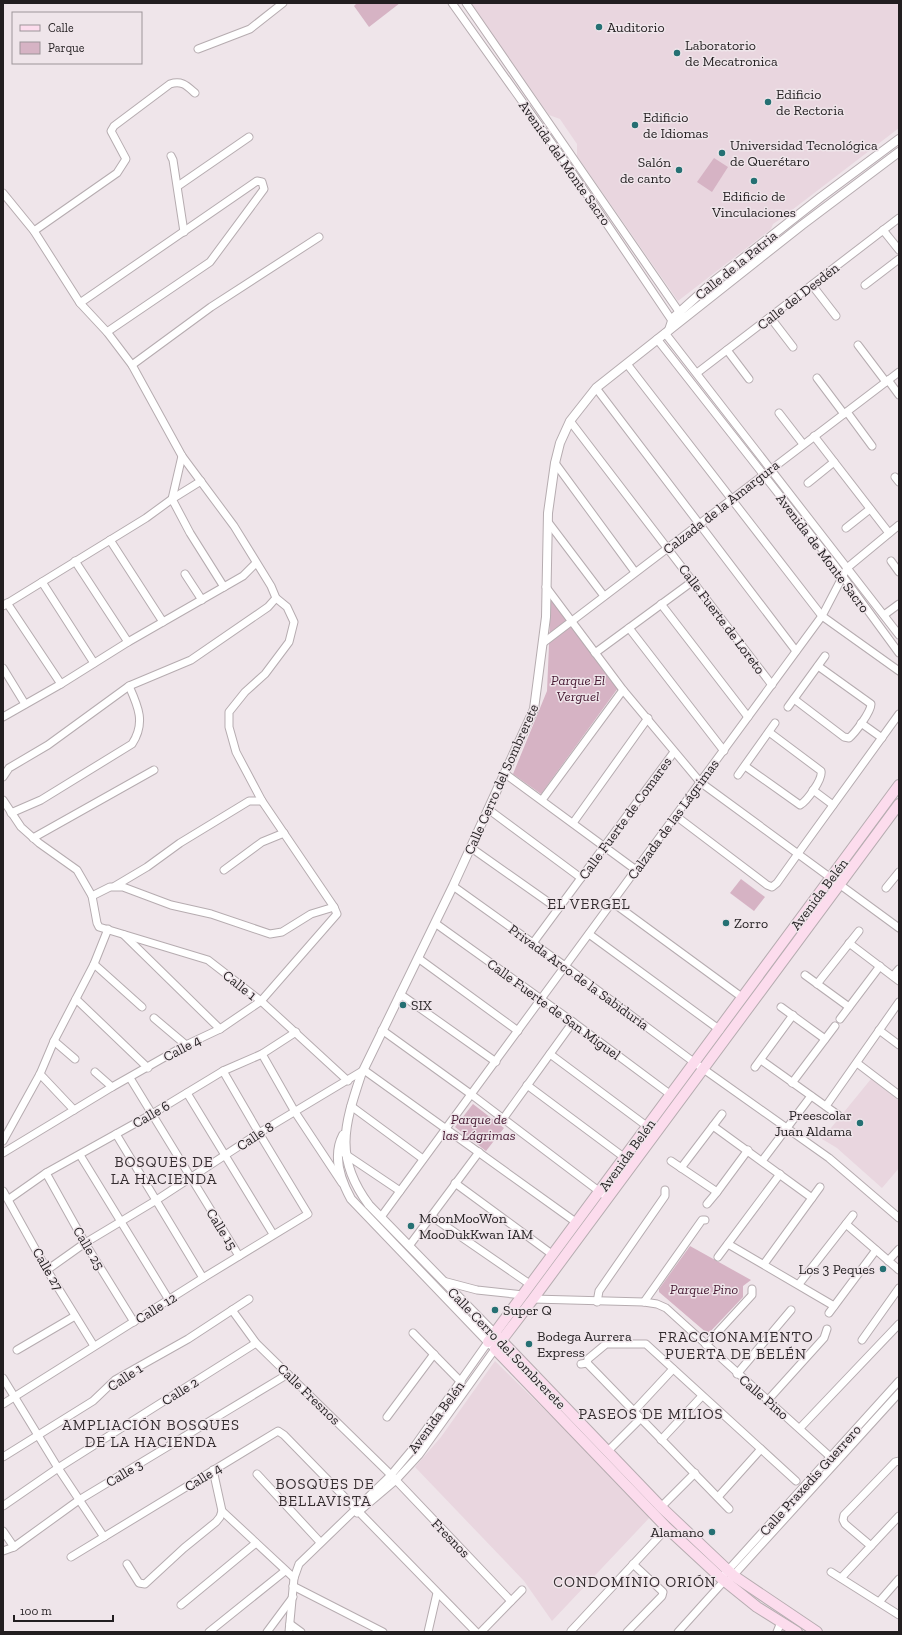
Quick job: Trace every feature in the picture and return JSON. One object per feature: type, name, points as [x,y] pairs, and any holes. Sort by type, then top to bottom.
[{"type":"main road","name":"Avenida Belén","points":[[495,1341],[533,1299],[604,1195],[836,881],[899,786]]},
{"type":"main road","name":"Avenida Belén","points":[[495,1341],[523,1295],[577,1223],[604,1195],[625,1158],[671,1095],[699,1066],[720,1030],[743,998],[899,804]]},
{"type":"main road","name":"Calle Cerro del Sombrerete","points":[[495,1341],[661,1507],[731,1573],[817,1632]]},
{"type":"main road","name":"Calle Cerro del Sombrerete","points":[[495,1341],[667,1528],[724,1581],[757,1607],[797,1632]]},
{"type":"street","points":[[198,48],[250,29],[283,3]]},
{"type":"street","name":"Avenida del Monte Sacro","points":[[452,3],[562,156],[670,327]]},
{"type":"street","name":"Avenida del Monte Sacro","points":[[466,3],[684,320]]},
{"type":"street","points":[[34,231],[117,173],[125,164],[126,159],[111,131],[114,126],[170,84],[177,82],[183,83],[195,93]]},
{"type":"street","points":[[178,186],[250,137]]},
{"type":"street","name":"Calle de la Patria","points":[[670,327],[679,312],[713,282],[821,197],[899,139]]},
{"type":"street","name":"Calle de la Patria","points":[[670,327],[684,320],[802,226],[899,152]]},
{"type":"street","points":[[170,156],[173,160],[178,186],[184,232]]},
{"type":"street","points":[[80,303],[257,181],[264,186],[264,189],[210,262],[107,332]]},
{"type":"street","points":[[3,193],[34,231],[80,303],[107,332],[132,365],[182,456],[234,526],[256,563],[272,586],[276,598],[287,607],[294,622],[289,642],[265,674],[245,692],[229,712],[229,727],[236,752],[262,801],[335,910],[312,914],[282,932],[270,934],[211,914],[171,905],[123,887],[110,887],[92,896]]},
{"type":"street","name":"Calle del Desdén","points":[[697,374],[899,218]]},
{"type":"street","points":[[884,230],[899,250]]},
{"type":"street","points":[[132,365],[211,308],[319,237]]},
{"type":"street","points":[[865,285],[899,259]]},
{"type":"street","points":[[812,285],[836,316]]},
{"type":"street","points":[[770,318],[794,347]]},
{"type":"street","name":"Calle Cerro del Sombrerete","points":[[495,1341],[373,1223],[351,1199],[343,1185],[338,1169],[338,1151],[351,1106],[364,1070],[382,1030],[453,886],[534,709],[543,643],[550,490],[560,443],[570,421],[596,388],[670,327]]},
{"type":"street","name":"Avenida de Monte Sacro","points":[[670,327],[697,374],[899,635]]},
{"type":"street","name":"Avenida de Monte Sacro","points":[[657,339],[899,653]]},
{"type":"street","points":[[858,345],[899,395]]},
{"type":"street","points":[[727,350],[749,379]]},
{"type":"street","points":[[627,364],[822,616],[899,671]]},
{"type":"street","name":"Calzada de la Amargura","points":[[543,643],[762,474],[899,372]]},
{"type":"street","points":[[817,378],[872,446]]},
{"type":"street","points":[[596,388],[796,651]]},
{"type":"street","points":[[780,413],[803,444]]},
{"type":"street","name":"Calle Fuerte de Loreto","points":[[570,421],[772,685]]},
{"type":"street","points":[[814,436],[889,533]]},
{"type":"street","points":[[182,456],[172,499],[190,534],[224,587]]},
{"type":"street","points":[[808,483],[834,462]]},
{"type":"street","points":[[555,463],[636,572]]},
{"type":"street","points":[[61,684],[5,605],[146,518],[172,499],[201,481]]},
{"type":"street","points":[[846,528],[870,509]]},
{"type":"street","points":[[548,522],[604,596]]},
{"type":"street","name":"Calzada de las Lágrimas","points":[[381,1217],[822,616],[848,568],[899,525]]},
{"type":"street","points":[[110,540],[163,622]]},
{"type":"street","points":[[75,561],[128,642]]},
{"type":"street","points":[[891,561],[899,572]]},
{"type":"street","points":[[3,717],[61,684],[128,642],[243,576],[256,563]]},
{"type":"street","points":[[185,574],[202,600]]},
{"type":"street","points":[[595,653],[693,580]]},
{"type":"street","points":[[42,582],[94,663]]},
{"type":"street","points":[[546,587],[623,690],[648,718],[674,752],[700,782],[899,928]]},
{"type":"street","points":[[3,777],[9,768],[48,745],[130,686],[190,660],[268,607],[276,598]]},
{"type":"street","points":[[661,604],[748,718]]},
{"type":"street","points":[[884,615],[899,604]]},
{"type":"street","points":[[629,628],[724,751]]},
{"type":"street","points":[[788,707],[825,656]]},
{"type":"street","points":[[794,698],[847,738],[852,736],[871,708],[871,704],[818,666]]},
{"type":"street","points":[[3,668],[25,704]]},
{"type":"street","points":[[11,813],[41,800],[132,744],[137,736],[141,711],[130,686]]},
{"type":"street","points":[[542,800],[623,690]]},
{"type":"street","points":[[676,816],[767,885],[772,887],[777,883],[798,855],[899,714]]},
{"type":"street","points":[[573,823],[648,718]]},
{"type":"street","points":[[738,775],[775,723]]},
{"type":"street","points":[[861,723],[882,738]]},
{"type":"street","points":[[745,766],[800,805],[804,803],[822,775],[821,771],[769,732]]},
{"type":"street","name":"Calle Fuerte de Comares","points":[[533,943],[674,752]]},
{"type":"street","points":[[33,838],[154,770]]},
{"type":"street","points":[[504,772],[636,870]]},
{"type":"street","points":[[813,790],[833,805]]},
{"type":"street","points":[[3,800],[21,827],[33,838],[77,870],[92,896],[99,927],[108,929],[94,964],[54,1041],[40,1074],[3,1142]]},
{"type":"street","points":[[114,887],[147,867],[180,843],[249,801],[262,801]]},
{"type":"street","points":[[488,809],[581,878]]},
{"type":"street","points":[[224,870],[262,842],[284,833]]},
{"type":"street","points":[[470,847],[558,909]]},
{"type":"street","points":[[886,888],[898,876]]},
{"type":"street","name":"Privada Arco de la Sabiduría","points":[[453,886],[566,966],[699,1066],[829,1158],[899,1218]]},
{"type":"street","points":[[612,902],[743,998]]},
{"type":"street","name":"Calle 4","points":[[3,1153],[112,1087],[148,1068],[186,1045],[220,1029],[261,1002],[335,910]]},
{"type":"street","name":"Calle Fuerte de San Miguel","points":[[435,923],[542,999],[671,1095]]},
{"type":"street","name":"Calle 1","points":[[108,929],[208,960],[296,1032],[348,1081]]},
{"type":"street","points":[[817,984],[859,931]]},
{"type":"street","points":[[123,934],[220,1029]]},
{"type":"street","points":[[589,934],[720,1030]]},
{"type":"street","points":[[849,943],[896,979],[899,969]]},
{"type":"street","points":[[418,958],[518,1031]]},
{"type":"street","points":[[94,964],[142,1007]]},
{"type":"street","points":[[840,1019],[880,966]]},
{"type":"street","points":[[805,975],[849,1007]]},
{"type":"street","points":[[400,994],[496,1062]]},
{"type":"street","points":[[76,999],[148,1068]]},
{"type":"street","points":[[826,1106],[899,1002]]},
{"type":"street","points":[[781,1007],[825,1039]]},
{"type":"street","points":[[755,1067],[793,1015]]},
{"type":"street","points":[[154,1018],[186,1045]]},
{"type":"street","points":[[503,1119],[573,1022]]},
{"type":"street","points":[[792,1083],[835,1026]]},
{"type":"street","points":[[382,1030],[472,1095],[604,1195]]},
{"type":"street","points":[[879,1030],[899,1045]]},
{"type":"street","name":"Calle 6","points":[[9,1200],[46,1173],[152,1114],[223,1071],[262,1054],[296,1032]]},
{"type":"street","points":[[54,1041],[76,1059]]},
{"type":"street","points":[[262,1054],[295,1112],[343,1185]]},
{"type":"street","points":[[550,1054],[648,1127]]},
{"type":"street","points":[[761,1060],[838,1115]]},
{"type":"street","points":[[857,1063],[899,1095]]},
{"type":"street","points":[[364,1070],[446,1127],[577,1223]]},
{"type":"street","name":"Calle 8","points":[[47,1270],[86,1243],[364,1070]]},
{"type":"street","points":[[223,1071],[259,1134]]},
{"type":"street","points":[[95,1072],[112,1087]]},
{"type":"street","points":[[40,1074],[74,1110]]},
{"type":"street","name":"Calle 15","points":[[130,1078],[239,1256]]},
{"type":"street","points":[[527,1085],[625,1158]]},
{"type":"street","points":[[187,1093],[273,1234]]},
{"type":"street","points":[[762,1161],[811,1096]]},
{"type":"street","points":[[351,1106],[423,1159]]},
{"type":"street","points":[[681,1168],[722,1114]]},
{"type":"street","points":[[714,1126],[812,1198]]},
{"type":"street","name":"Calle Cerro del Sombrerete","points":[[345,1130],[346,1154],[352,1178],[358,1191],[442,1280],[495,1341]]},
{"type":"street","points":[[116,1134],[155,1201],[203,1278]]},
{"type":"street","name":"Calle 12","points":[[3,1404],[13,1396],[273,1234],[308,1214],[259,1134]]},
{"type":"street","points":[[707,1204],[748,1150]]},
{"type":"street","points":[[409,1246],[479,1152]]},
{"type":"street","points":[[346,1154],[400,1191]]},
{"type":"street","points":[[80,1155],[120,1223],[169,1300]]},
{"type":"street","points":[[671,1161],[717,1192]]},
{"type":"street","name":"Calle 25","points":[[46,1173],[134,1322]]},
{"type":"street","points":[[718,1257],[780,1174]]},
{"type":"street","points":[[455,1183],[553,1255]]},
{"type":"street","points":[[764,1264],[820,1187]]},
{"type":"street","points":[[597,1302],[600,1291],[666,1196],[665,1190]]},
{"type":"street","name":"Calle 27","points":[[3,1191],[47,1270],[94,1346]]},
{"type":"street","points":[[798,1284],[854,1215]]},
{"type":"street","points":[[431,1216],[531,1285]]},
{"type":"street","points":[[644,1302],[702,1220],[705,1220]]},
{"type":"street","points":[[846,1224],[899,1270]]},
{"type":"street","points":[[728,1244],[834,1306]]},
{"type":"street","points":[[888,1261],[899,1249]]},
{"type":"street","points":[[829,1313],[876,1250]]},
{"type":"street","points":[[442,1280],[477,1290],[523,1295]]},
{"type":"street","points":[[862,1340],[899,1288]]},
{"type":"street","points":[[706,1345],[752,1295],[752,1289]]},
{"type":"street","name":"Calle 1","points":[[3,1457],[93,1401],[115,1380],[188,1340],[249,1299]]},
{"type":"street","name":"Calle Pino","points":[[533,1299],[597,1302],[644,1302],[657,1304],[666,1308],[737,1374],[800,1428],[833,1460]]},
{"type":"street","name":"Calle Fresnos","points":[[232,1310],[256,1343],[394,1477]]},
{"type":"street","points":[[737,1374],[791,1310]]},
{"type":"street","points":[[17,1350],[75,1316]]},
{"type":"street","points":[[800,1428],[899,1324]]},
{"type":"street","points":[[768,1400],[824,1338],[827,1328]]},
{"type":"street","points":[[413,1333],[461,1382]]},
{"type":"street","name":"Avenida Belén","points":[[394,1477],[461,1382],[495,1341]]},
{"type":"street","name":"Avenida Belén","points":[[288,1632],[293,1597],[293,1582],[299,1564],[320,1542],[419,1455],[495,1341]]},
{"type":"street","name":"Calle 2","points":[[3,1506],[58,1468],[256,1343]]},
{"type":"street","points":[[729,1509],[641,1418],[584,1363],[588,1359],[606,1344],[642,1344],[649,1346],[796,1481]]},
{"type":"street","points":[[388,1417],[434,1354]]},
{"type":"street","points":[[634,1411],[673,1369]]},
{"type":"street","name":"Calle 3","points":[[3,1551],[14,1546],[79,1500],[288,1374]]},
{"type":"street","points":[[3,1378],[58,1468],[104,1538]]},
{"type":"street","name":"Calle Praxedis Guerrero","points":[[724,1581],[833,1460],[899,1381]]},
{"type":"street","name":"Calle Praxedis Guerrero","points":[[833,1460],[899,1394]]},
{"type":"street","points":[[662,1440],[702,1396]]},
{"type":"street","points":[[607,1452],[641,1418]]},
{"type":"street","name":"Calle 4","points":[[72,1557],[278,1431],[284,1435],[358,1509],[476,1632]]},
{"type":"street","points":[[718,1497],[761,1449]]},
{"type":"street","points":[[871,1546],[845,1524],[843,1520],[844,1515],[895,1462],[899,1461]]},
{"type":"street","points":[[127,1564],[139,1583],[145,1584],[184,1548],[216,1522],[222,1511],[213,1470]]},
{"type":"street","points":[[661,1507],[694,1473]]},
{"type":"street","points":[[257,1474],[320,1542]]},
{"type":"street","name":"Fresnos","points":[[394,1477],[511,1601]]},
{"type":"street","points":[[222,1511],[285,1571],[293,1582],[383,1632]]},
{"type":"street","points":[[840,1578],[899,1516]]},
{"type":"street","points":[[571,1631],[667,1528]]},
{"type":"street","points":[[3,1531],[14,1546]]},
{"type":"street","points":[[181,1605],[256,1543]]},
{"type":"street","points":[[627,1632],[662,1596],[663,1592],[633,1564]]},
{"type":"street","points":[[209,1632],[285,1571]]},
{"type":"street","points":[[831,1572],[899,1615]]},
{"type":"street","points":[[879,1602],[899,1579]]},
{"type":"street","points":[[678,1632],[724,1581]]},
{"type":"street","points":[[482,1632],[522,1590]]},
{"type":"street","points":[[428,1632],[437,1593]]},
{"type":"street","points":[[267,1632],[293,1597]]},
{"type":"street","points":[[777,1632],[781,1622]]},
{"type":"street","points":[[290,1624],[301,1632]]},
{"type":"shaded area","name":"Universidad Tecnológica de Querétaro","points":[[470,3],[899,3],[899,128],[773,224],[771,229],[678,301],[577,156],[577,144],[560,119],[549,115]]},
{"type":"shaded area","points":[[871,1079],[899,1101],[899,1168],[882,1188],[837,1148],[822,1139]]},
{"type":"shaded area","points":[[495,1361],[652,1515],[552,1621],[524,1581],[415,1467],[441,1437]]},
{"type":"green space","points":[[357,3],[400,3],[369,27],[354,6]]},
{"type":"green space","points":[[714,158],[728,167],[712,192],[697,182]]},
{"type":"green space","name":"Parque El Verguel","points":[[551,599],[618,688],[541,794],[513,774],[547,691]]},
{"type":"green space","points":[[741,879],[765,897],[754,911],[730,893]]},
{"type":"green space","name":"Parque de las Lágrimas","points":[[473,1104],[504,1128],[486,1151],[455,1127]]},
{"type":"green space","name":"Parque Pino","points":[[690,1246],[751,1280],[743,1286],[743,1297],[708,1334],[659,1292],[659,1289]]},
{"type":"place","name":"Auditorio","points":[[599,27]]},
{"type":"place","name":"Laboratorio de Mecatronica","points":[[677,53]]},
{"type":"place","name":"Edificio de Rectoria","points":[[768,102]]},
{"type":"place","name":"Edificio de Idiomas","points":[[635,125]]},
{"type":"place","name":"Universidad Tecnológica de Querétaro","points":[[722,153]]},
{"type":"place","name":"Salón de canto","points":[[679,170]]},
{"type":"place","name":"Edificio de Vinculaciones","points":[[754,181]]},
{"type":"place","name":"Zorro","points":[[726,923]]},
{"type":"place","name":"SIX","points":[[403,1005]]},
{"type":"place","name":"Preescolar Juan Aldama","points":[[860,1123]]},
{"type":"place","name":"MoonMooWon MooDukKwan IAM","points":[[411,1226]]},
{"type":"place","name":"Los 3 Peques","points":[[883,1269]]},
{"type":"place","name":"Super Q","points":[[495,1310]]},
{"type":"place","name":"Bodega Aurrera Express","points":[[529,1344]]},
{"type":"place","name":"Alamano","points":[[712,1532]]},
{"type":"district","name":"EL VERGEL","points":[[589,904]]},
{"type":"district","name":"BOSQUES DE LA HACIENDA","points":[[164,1170]]},
{"type":"district","name":"FRACCIONAMIENTO PUERTA DE BELÉN","points":[[736,1346]]},
{"type":"district","name":"PASEOS DE MILIOS","points":[[651,1414]]},
{"type":"district","name":"AMPLIACIÓN BOSQUES DE LA HACIENDA","points":[[151,1434]]},
{"type":"district","name":"BOSQUES DE BELLAVISTA","points":[[325,1492]]},
{"type":"district","name":"CONDOMINIO ORIÓN","points":[[635,1582]]}]
